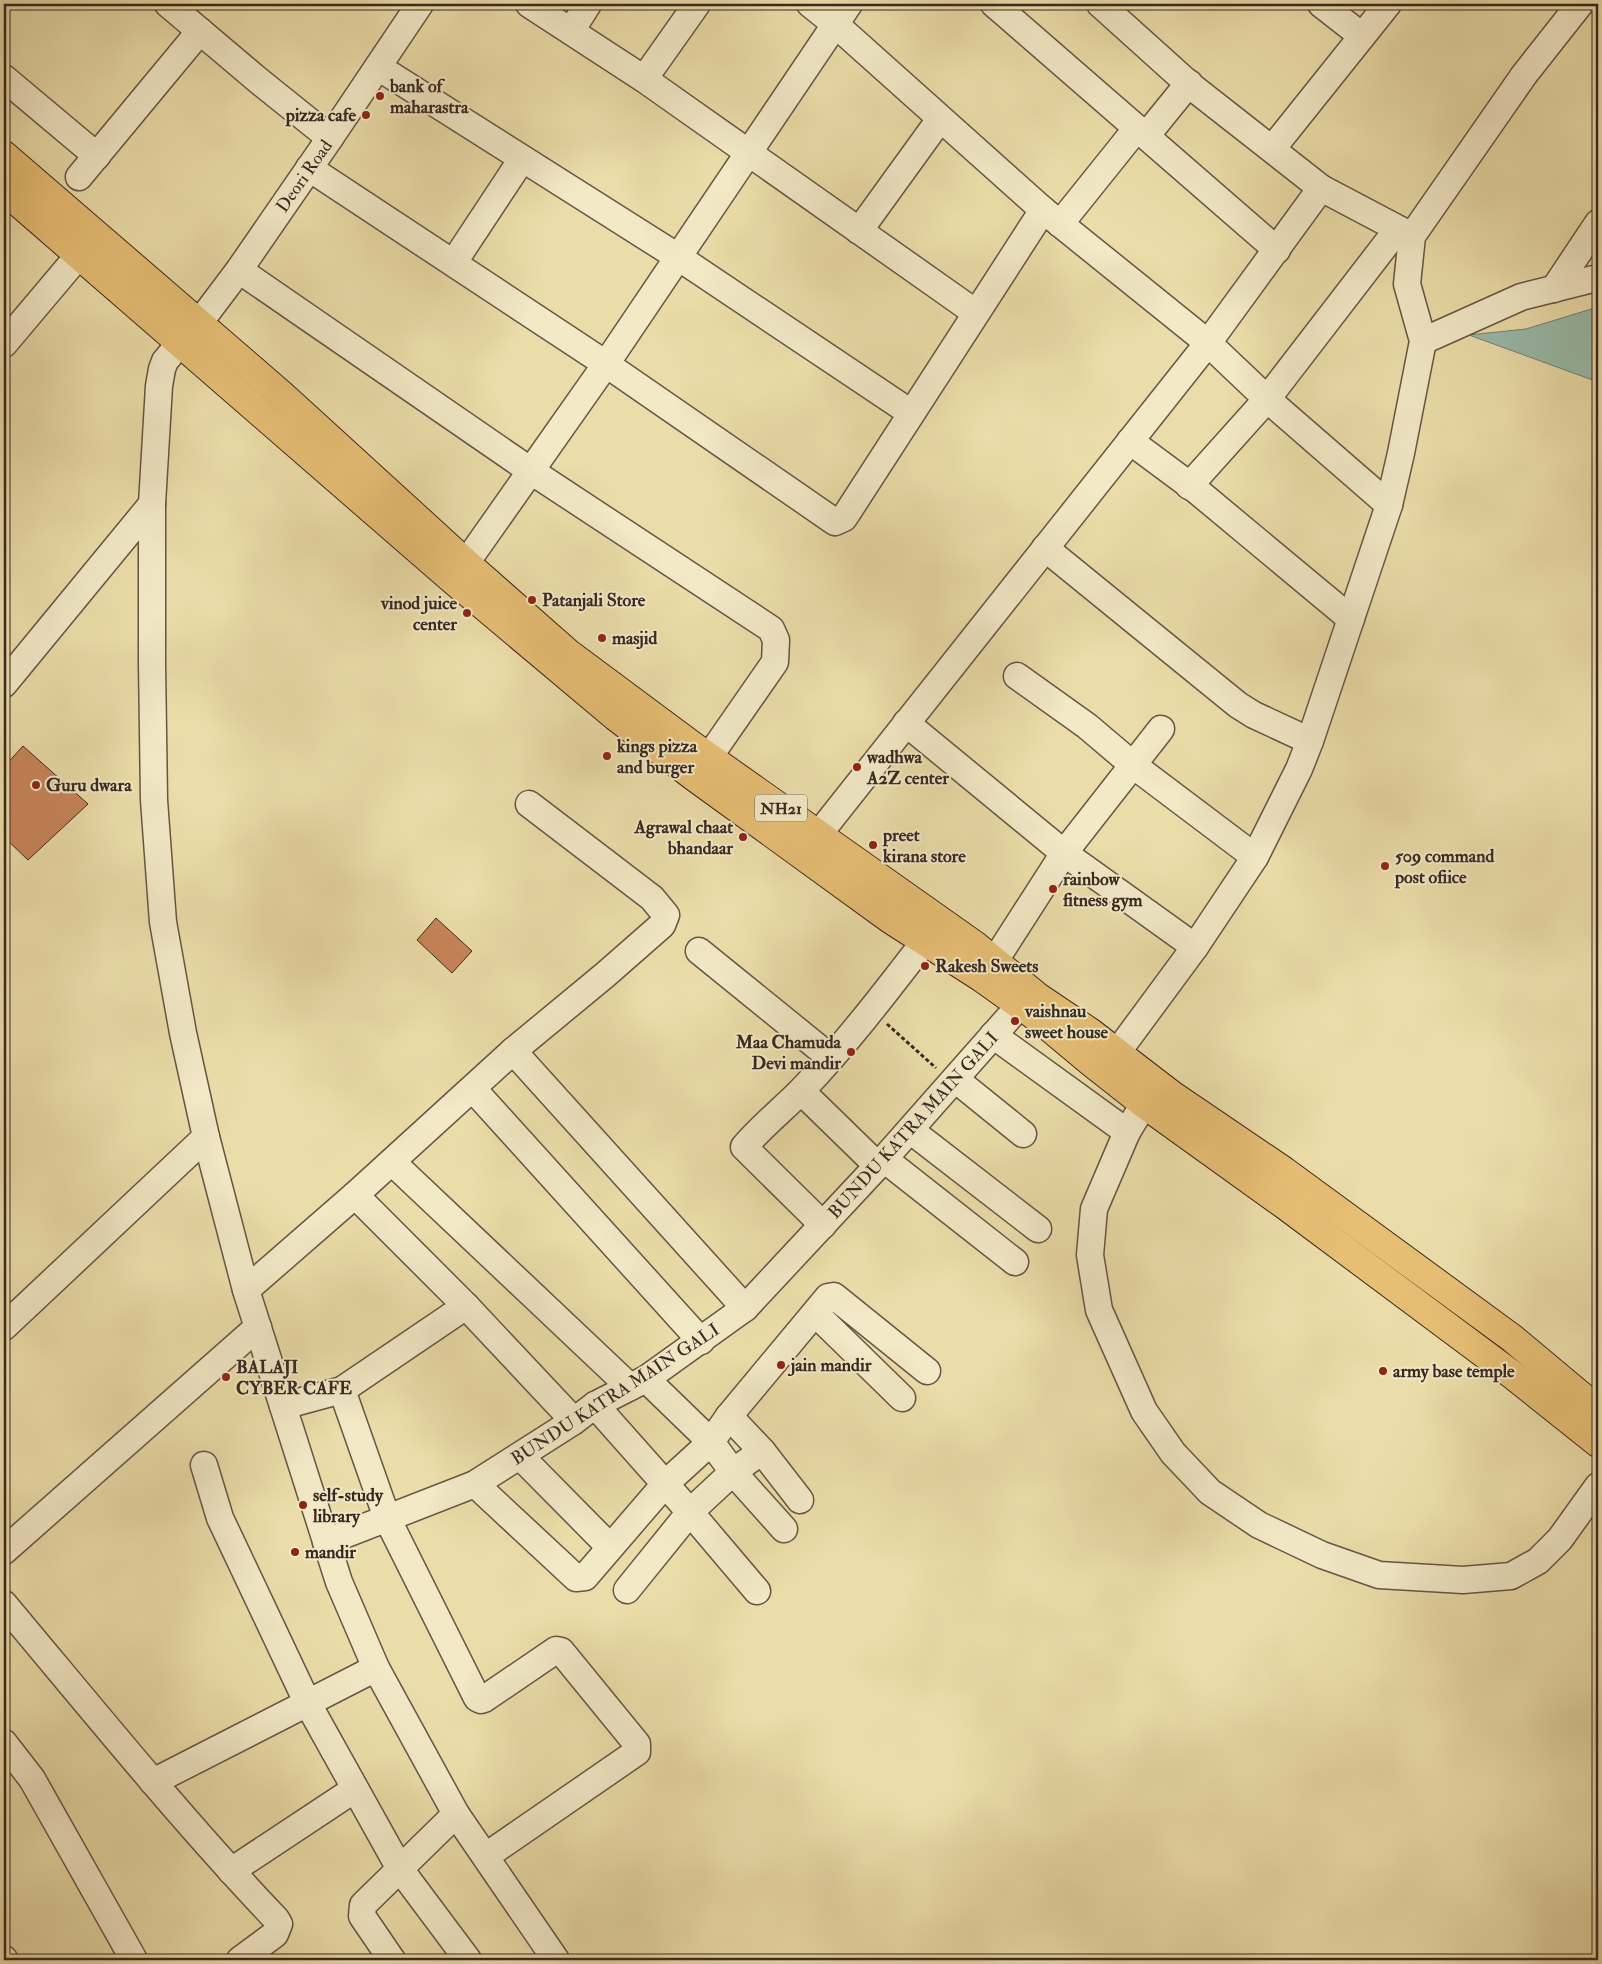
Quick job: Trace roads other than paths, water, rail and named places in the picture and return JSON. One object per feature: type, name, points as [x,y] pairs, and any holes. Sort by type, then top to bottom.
[{"type":"highway","name":"NH21","points":[[4,155],[189,333]]},
{"type":"highway","name":"NH21","points":[[4,190],[79,255],[189,333],[282,395],[460,572],[624,723],[693,776],[890,919],[1110,1062],[1172,1095],[1284,1171],[1512,1338],[1598,1410]]},
{"type":"highway","name":"NH21","points":[[460,572],[709,757],[976,946],[1038,997],[1110,1062],[1144,1104],[1286,1206],[1514,1376],[1598,1444]]},
{"type":"street","points":[[168,4],[330,138]]},
{"type":"street","name":"Deori Road","points":[[420,4],[239,270],[162,369],[152,504],[154,800],[163,922],[183,1033],[206,1137],[246,1290],[339,1582],[376,1668],[456,1814],[556,1960]]},
{"type":"street","points":[[529,4],[644,79],[976,313]]},
{"type":"street","points":[[571,31],[588,4]]},
{"type":"street","points":[[644,79],[697,4]]},
{"type":"street","points":[[810,4],[842,14],[940,119],[1052,217],[1208,343],[1267,399],[1389,506]]},
{"type":"street","points":[[1100,4],[1188,83],[1321,188],[1404,233]]},
{"type":"street","points":[[1321,4],[1362,36]]},
{"type":"street","points":[[1272,149],[1388,4]]},
{"type":"street","points":[[1189,486],[1267,399],[1404,233],[1580,4]]},
{"type":"street","points":[[996,5],[1277,250]]},
{"type":"street","points":[[460,572],[606,364],[842,14]]},
{"type":"street","points":[[79,177],[200,31]]},
{"type":"street","points":[[378,67],[678,257],[911,413]]},
{"type":"street","points":[[4,78],[97,156]]},
{"type":"street","points":[[309,168],[606,364],[835,522],[844,518],[976,313],[1052,217],[1142,132],[1188,83]]},
{"type":"street","points":[[859,231],[940,119]]},
{"type":"street","points":[[454,262],[522,159]]},
{"type":"street","points":[[818,835],[1208,343],[1321,188]]},
{"type":"street","points":[[1554,289],[1598,223]]},
{"type":"street","points":[[1110,1062],[1195,947],[1255,858],[1299,769],[1310,742],[1389,506],[1423,341],[1407,284],[1404,233]]},
{"type":"street","points":[[4,344],[79,255]]},
{"type":"street","points":[[239,270],[532,471],[771,630],[776,640],[775,662],[709,757]]},
{"type":"street","points":[[1423,341],[1522,297],[1593,279],[1598,280]]},
{"type":"street","points":[[1130,441],[1189,486],[1351,619]]},
{"type":"street","points":[[4,684],[152,504]]},
{"type":"street","points":[[1045,548],[1238,705],[1254,715],[1310,742]]},
{"type":"street","points":[[1017,676],[1087,726],[1133,765],[1255,858]]},
{"type":"street","points":[[906,723],[1064,854],[1195,947]]},
{"type":"street","points":[[994,962],[1064,854],[1161,729]]},
{"type":"street","points":[[246,1290],[392,1162],[513,1051],[662,925],[666,914],[652,898],[529,804]]},
{"type":"street","points":[[823,1225],[744,1147],[801,1091],[831,1058],[872,1010],[924,941]]},
{"type":"street","points":[[699,951],[831,1058]]},
{"type":"street","name":"BUNDU KATRA MAIN GALI","points":[[326,1542],[475,1484],[574,1421],[595,1405],[638,1383],[701,1341],[745,1308],[881,1163],[1020,1005]]},
{"type":"street","points":[[994,1035],[1127,1132]]},
{"type":"street","points":[[513,1051],[745,1308]]},
{"type":"street","points":[[953,1080],[1023,1134]]},
{"type":"street","points":[[473,1089],[701,1341]]},
{"type":"street","points":[[801,1091],[881,1163],[1015,1262]]},
{"type":"street","points":[[1144,1104],[1127,1132],[1094,1209],[1090,1255],[1099,1310],[1144,1411],[1173,1453],[1210,1492],[1259,1525],[1322,1555],[1379,1575],[1463,1580],[1511,1576],[1538,1561],[1560,1539],[1598,1486]]},
{"type":"street","points":[[910,1130],[1038,1229]]},
{"type":"street","points":[[4,1327],[206,1137]]},
{"type":"street","points":[[392,1162],[638,1383],[711,1442],[734,1472],[784,1529]]},
{"type":"street","points":[[355,1195],[466,1306],[574,1421]]},
{"type":"street","points":[[475,1484],[576,1578],[585,1577],[665,1484],[711,1442],[730,1416],[816,1314],[828,1297],[834,1296],[927,1371]]},
{"type":"street","points":[[283,1406],[342,1390],[466,1306]]},
{"type":"street","points":[[816,1314],[902,1398]]},
{"type":"street","points":[[4,1552],[258,1327]]},
{"type":"street","points":[[342,1390],[388,1518],[477,1698],[480,1700],[484,1699],[558,1650],[561,1651],[637,1744],[637,1752],[486,1856]]},
{"type":"street","points":[[595,1405],[757,1591]]},
{"type":"street","points":[[730,1416],[762,1451],[800,1500]]},
{"type":"street","points":[[628,1590],[690,1512],[734,1472],[762,1451]]},
{"type":"street","points":[[520,1456],[610,1547]]},
{"type":"street","points":[[204,1466],[220,1518],[307,1702],[400,1870],[468,1960]]},
{"type":"street","points":[[4,1604],[153,1782],[231,1871],[276,1918],[279,1924],[276,1934],[240,1960]]},
{"type":"street","points":[[153,1782],[376,1668]]},
{"type":"street","points":[[4,1743],[32,1779],[134,1960]]},
{"type":"street","points":[[231,1871],[355,1789]]},
{"type":"street","points":[[392,1960],[362,1916],[361,1910],[363,1905],[456,1814]]},
{"type":"place","name":"bank of maharastra","points":[[380,96]]},
{"type":"place","name":"pizza cafe","points":[[366,115]]},
{"type":"place","name":"Patanjali Store","points":[[532,600]]},
{"type":"place","name":"vinod juice center","points":[[467,613]]},
{"type":"place","name":"masjid","points":[[602,638]]},
{"type":"place","name":"kings pizza and burger","points":[[607,756]]},
{"type":"place","name":"wadhwa A2Z center","points":[[857,767]]},
{"type":"place","name":"Guru dwara","points":[[36,785]]},
{"type":"place","name":"Agrawal chaat bhandaar","points":[[743,837]]},
{"type":"place","name":"preet kirana store","points":[[873,845]]},
{"type":"place","name":"509 command post ofiice","points":[[1385,866]]},
{"type":"place","name":"rainbow fitness gym","points":[[1053,889]]},
{"type":"place","name":"Rakesh Sweets","points":[[925,966]]},
{"type":"place","name":"vaishnau sweet house","points":[[1015,1021]]},
{"type":"place","name":"Maa Chamuda Devi mandir","points":[[851,1052]]},
{"type":"place","name":"jain mandir","points":[[781,1365]]},
{"type":"place","name":"army base temple","points":[[1383,1371]]},
{"type":"place","name":"BALAJI CYBER CAFE","points":[[226,1377]]},
{"type":"place","name":"self-study library","points":[[303,1505]]},
{"type":"place","name":"mandir","points":[[295,1552]]}]
